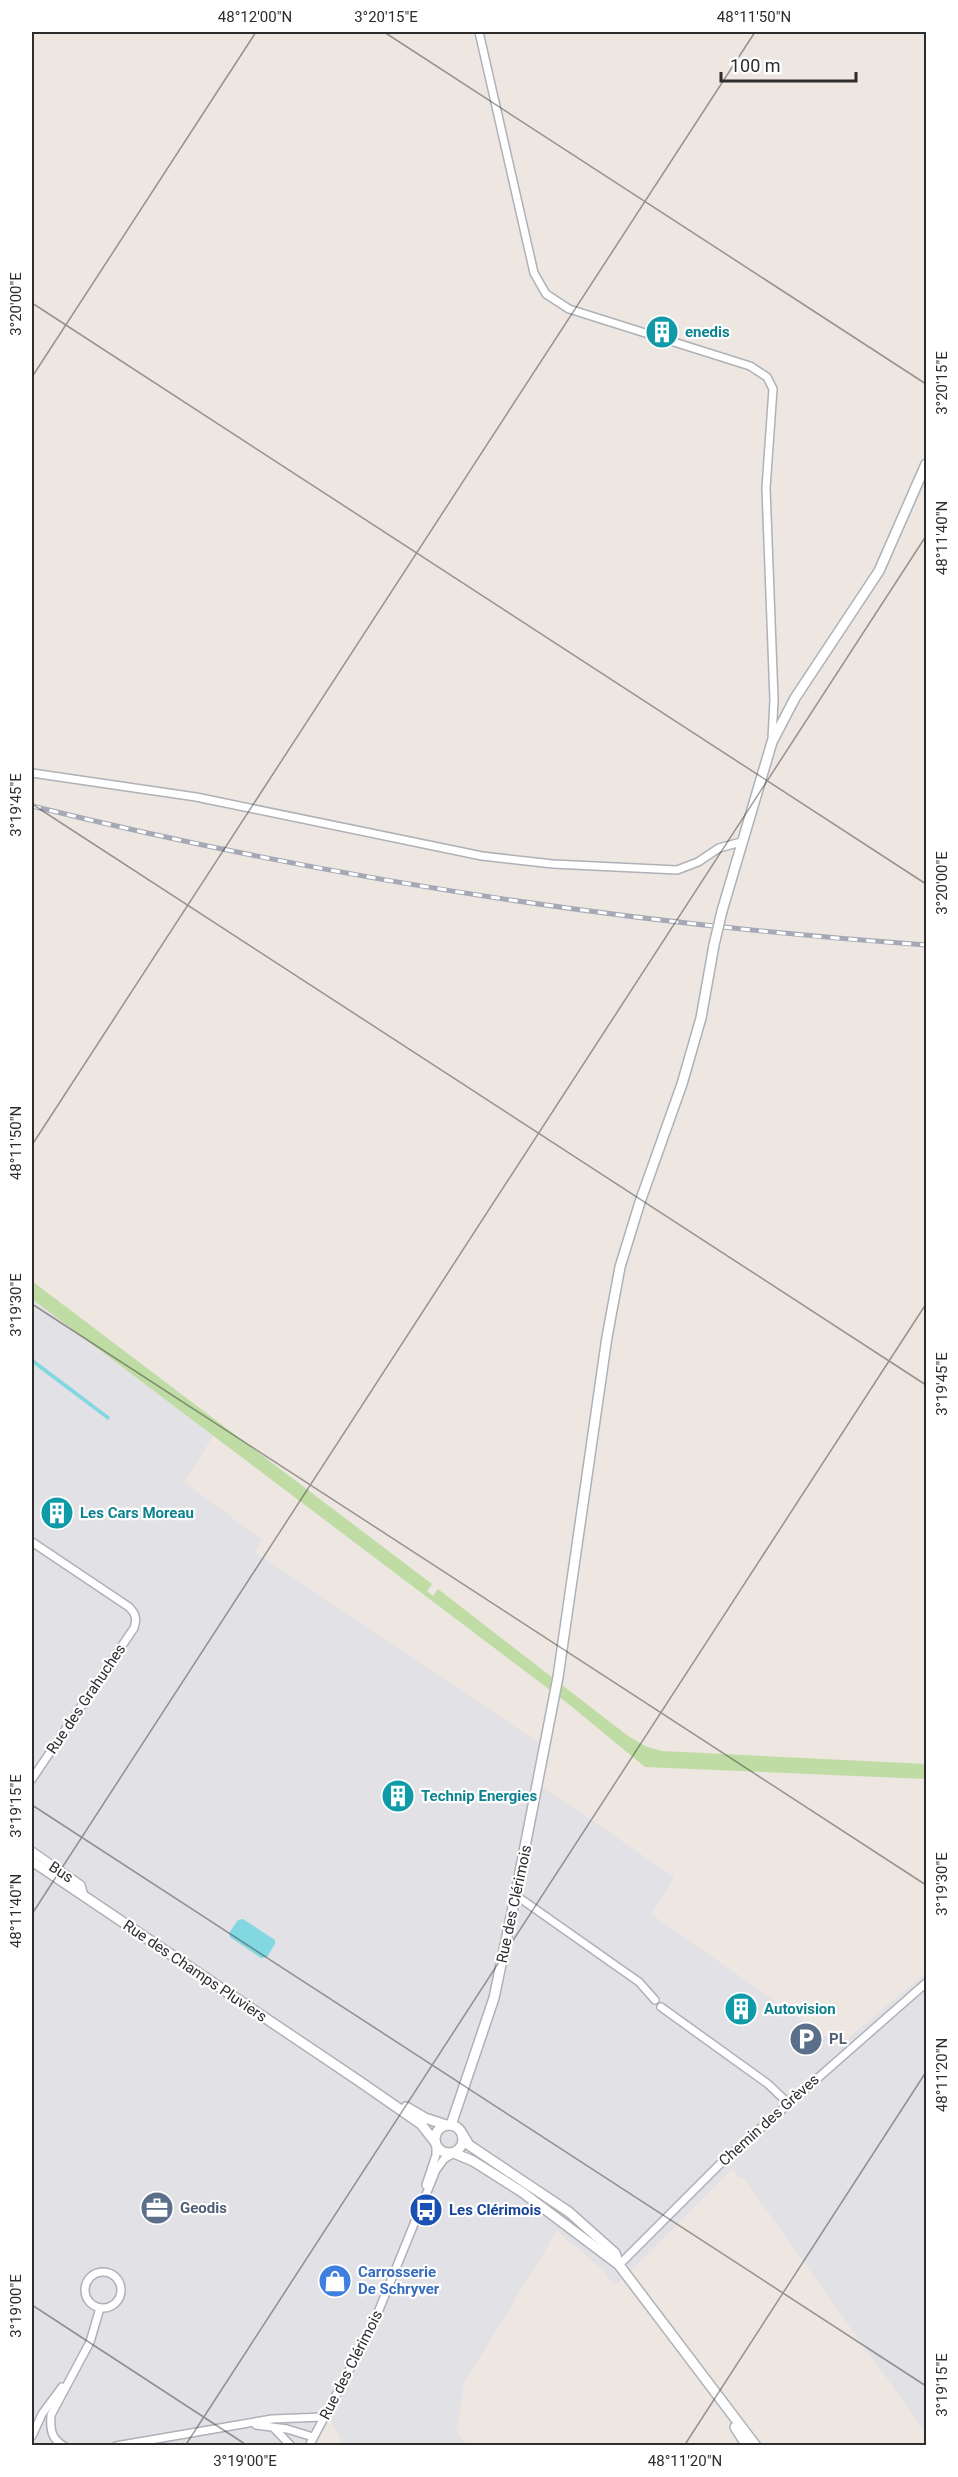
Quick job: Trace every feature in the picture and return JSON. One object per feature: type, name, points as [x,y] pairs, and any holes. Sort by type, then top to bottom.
[{"type":"street","points":[[479,32],[534,273],[546,294],[569,309],[750,366],[767,377],[773,389],[766,488],[774,700],[772,742]]},
{"type":"street","name":"Rue des Clérimois","points":[[448,2125],[494,1998],[515,1898],[558,1677],[607,1337],[620,1267],[640,1202],[682,1084],[701,1018],[714,945],[741,842],[772,742],[811,672],[879,571],[927,464]]},
{"type":"street","points":[[32,773],[196,797],[482,856],[553,864],[677,870],[698,862],[720,848],[741,842]]},
{"type":"street","name":"Rue des Grahuches","points":[[32,1542],[125,1603],[136,1616],[134,1628],[32,1779]]},
{"type":"street","name":"Bus","points":[[32,1851],[81,1885],[84,1896]]},
{"type":"street","name":"Rue des Champs Pluviers","points":[[32,1861],[421,2124],[435,2144]]},
{"type":"street","points":[[515,1898],[521,1899],[639,1983],[656,2000]]},
{"type":"street","name":"Chemin des Grèves","points":[[619,2265],[720,2164],[927,1983]]},
{"type":"street","points":[[661,2007],[768,2084],[788,2103]]},
{"type":"street","name":"Rue des Champs Pluviers","points":[[359,2081],[425,2118],[448,2125]]},
{"type":"street","points":[[619,2265],[615,2253],[569,2212],[469,2145],[459,2128],[448,2125],[436,2133],[435,2144],[444,2153],[454,2153],[472,2161],[522,2192],[619,2265],[756,2445]]},
{"type":"street","points":[[454,2153],[461,2147],[463,2135]]},
{"type":"street","name":"Rue des Clérimois","points":[[405,2251],[436,2155],[435,2144]]},
{"type":"street","name":"Rue des Clérimois","points":[[309,2445],[372,2327],[405,2251],[436,2170],[444,2159],[454,2153]]},
{"type":"street","points":[[103,2272],[114,2276],[120,2285],[120,2291],[119,2297],[112,2305],[100,2308],[94,2306],[86,2297],[85,2285],[92,2276],[103,2272]]},
{"type":"street","points":[[50,2445],[51,2415],[90,2342],[100,2308]]},
{"type":"street","points":[[32,2436],[42,2414],[82,2358]]},
{"type":"street","points":[[696,2368],[747,2445]]},
{"type":"street","points":[[116,2445],[272,2419],[324,2417]]},
{"type":"street","points":[[251,2424],[313,2438]]},
{"type":"street","points":[[274,2428],[291,2445]]},
{"type":"street","points":[[50,2429],[53,2437],[64,2445]]},
{"type":"shaded area","points":[[32,1299],[213,1436],[184,1482],[262,1540],[255,1552],[539,1743],[533,1780],[674,1877],[651,1914],[839,2046],[926,1973],[926,2433],[743,2177],[740,2179],[733,2168],[648,2255],[614,2286],[602,2269],[557,2231],[464,2383],[457,2432],[467,2445],[344,2445],[330,2419],[316,2445],[32,2445]]},
{"type":"green space","points":[[32,1281],[432,1584],[427,1591],[433,1596],[438,1589],[628,1736],[647,1747],[662,1751],[926,1764],[926,1779],[645,1767],[566,1702],[32,1299]]},
{"type":"water","points":[[32,1358],[110,1417],[108,1420],[32,1363]]},
{"type":"water","points":[[243,1919],[275,1940],[267,1957],[261,1958],[230,1937],[229,1933],[238,1920]]},
{"type":"railway","points":[[32,806],[253,855],[476,895],[700,925],[926,945]]},
{"type":"place","name":"enedis","points":[[662,332]]},
{"type":"place","name":"Les Cars Moreau","points":[[57,1513]]},
{"type":"place","name":"Technip Energies","points":[[398,1796]]},
{"type":"place","name":"Autovision","points":[[741,2009]]},
{"type":"place","name":"PL","points":[[806,2039]]},
{"type":"place","name":"Geodis","points":[[157,2208]]},
{"type":"place","name":"Les Clérimois","points":[[426,2210]]},
{"type":"place","name":"Carrosserie De Schryver","points":[[335,2281]]}]
